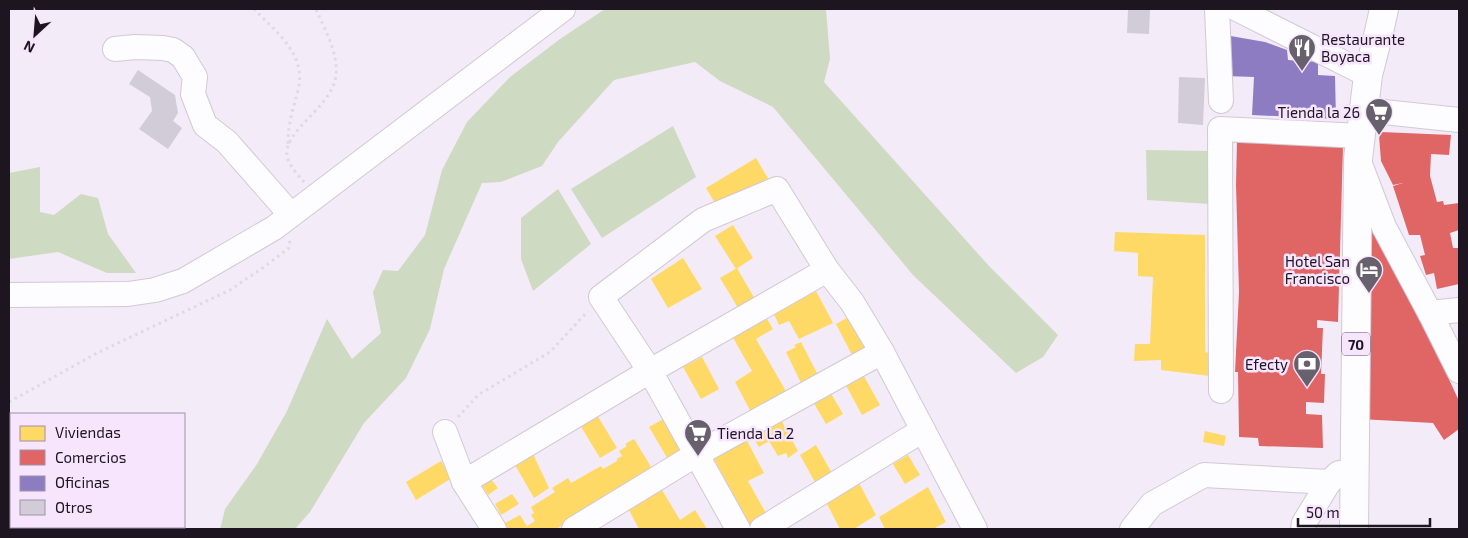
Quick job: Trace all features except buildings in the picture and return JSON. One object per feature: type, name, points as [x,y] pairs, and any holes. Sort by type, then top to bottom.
[{"type":"main road","name":"70","points":[[1354,529],[1361,135],[1368,75],[1384,9]]},
{"type":"street","points":[[1217,9],[1220,101]]},
{"type":"street","points":[[1237,9],[1368,75]]},
{"type":"street","points":[[9,296],[128,294],[155,290],[183,280],[274,228],[548,13]]},
{"type":"street","points":[[115,49],[135,47],[163,48],[173,50],[183,57],[195,77],[193,94],[205,125],[227,142],[291,215]]},
{"type":"street","points":[[1221,392],[1220,129],[1361,135],[1459,120]]},
{"type":"street","points":[[1361,135],[1384,227],[1459,372]]},
{"type":"street","points":[[738,529],[650,371],[601,297],[703,220],[777,189],[827,270],[852,302],[882,352],[924,430],[967,526]]},
{"type":"street","points":[[464,482],[650,371],[827,270]]},
{"type":"street","points":[[1430,313],[1459,310]]},
{"type":"street","points":[[574,529],[697,454],[882,352]]},
{"type":"street","points":[[762,529],[924,430]]},
{"type":"street","points":[[445,432],[464,482],[494,529]]},
{"type":"street","points":[[1303,529],[1304,523],[1329,482],[1355,459]]},
{"type":"street","points":[[1132,529],[1152,504],[1204,476],[1329,482]]},
{"type":"path","points":[[254,9],[292,49],[299,63],[300,77],[288,126],[287,157],[292,167],[316,196]]},
{"type":"path","points":[[288,144],[328,97],[336,76],[335,53],[316,9]]},
{"type":"path","points":[[9,402],[97,353],[230,290],[264,268],[289,248],[291,215]]},
{"type":"path","points":[[445,432],[478,395],[550,352],[601,297]]},
{"type":"green space","points":[[605,9],[826,9],[830,59],[824,82],[989,266],[1058,335],[1043,357],[1016,373],[913,275],[773,107],[720,81],[695,62],[614,80],[558,142],[542,166],[501,182],[482,183],[444,269],[430,329],[406,378],[364,423],[310,512],[295,529],[220,529],[225,509],[257,464],[287,411],[327,319],[352,359],[381,333],[373,292],[383,270],[398,271],[425,235],[442,170],[467,122],[510,77],[560,39]]},
{"type":"green space","points":[[673,126],[696,177],[602,238],[571,189]]},
{"type":"green space","points":[[1146,150],[1210,151],[1210,204],[1147,200]]},
{"type":"green space","points":[[40,167],[40,212],[54,215],[81,194],[98,198],[108,234],[136,273],[107,273],[58,252],[9,259],[9,173]]},
{"type":"green space","points":[[558,189],[591,244],[533,291],[521,259],[521,218]]},
{"type":"green space","points":[[9,439],[10,528],[18,528],[9,529]]},
{"type":"place","name":"Restaurante Boyaca","points":[[1302,72]]},
{"type":"place","name":"Tienda la 26","points":[[1379,136]]},
{"type":"place","name":"Hotel San Francisco","points":[[1369,294]]},
{"type":"place","name":"Efecty","points":[[1307,388]]},
{"type":"place","name":"Tienda La 2","points":[[698,457]]}]
